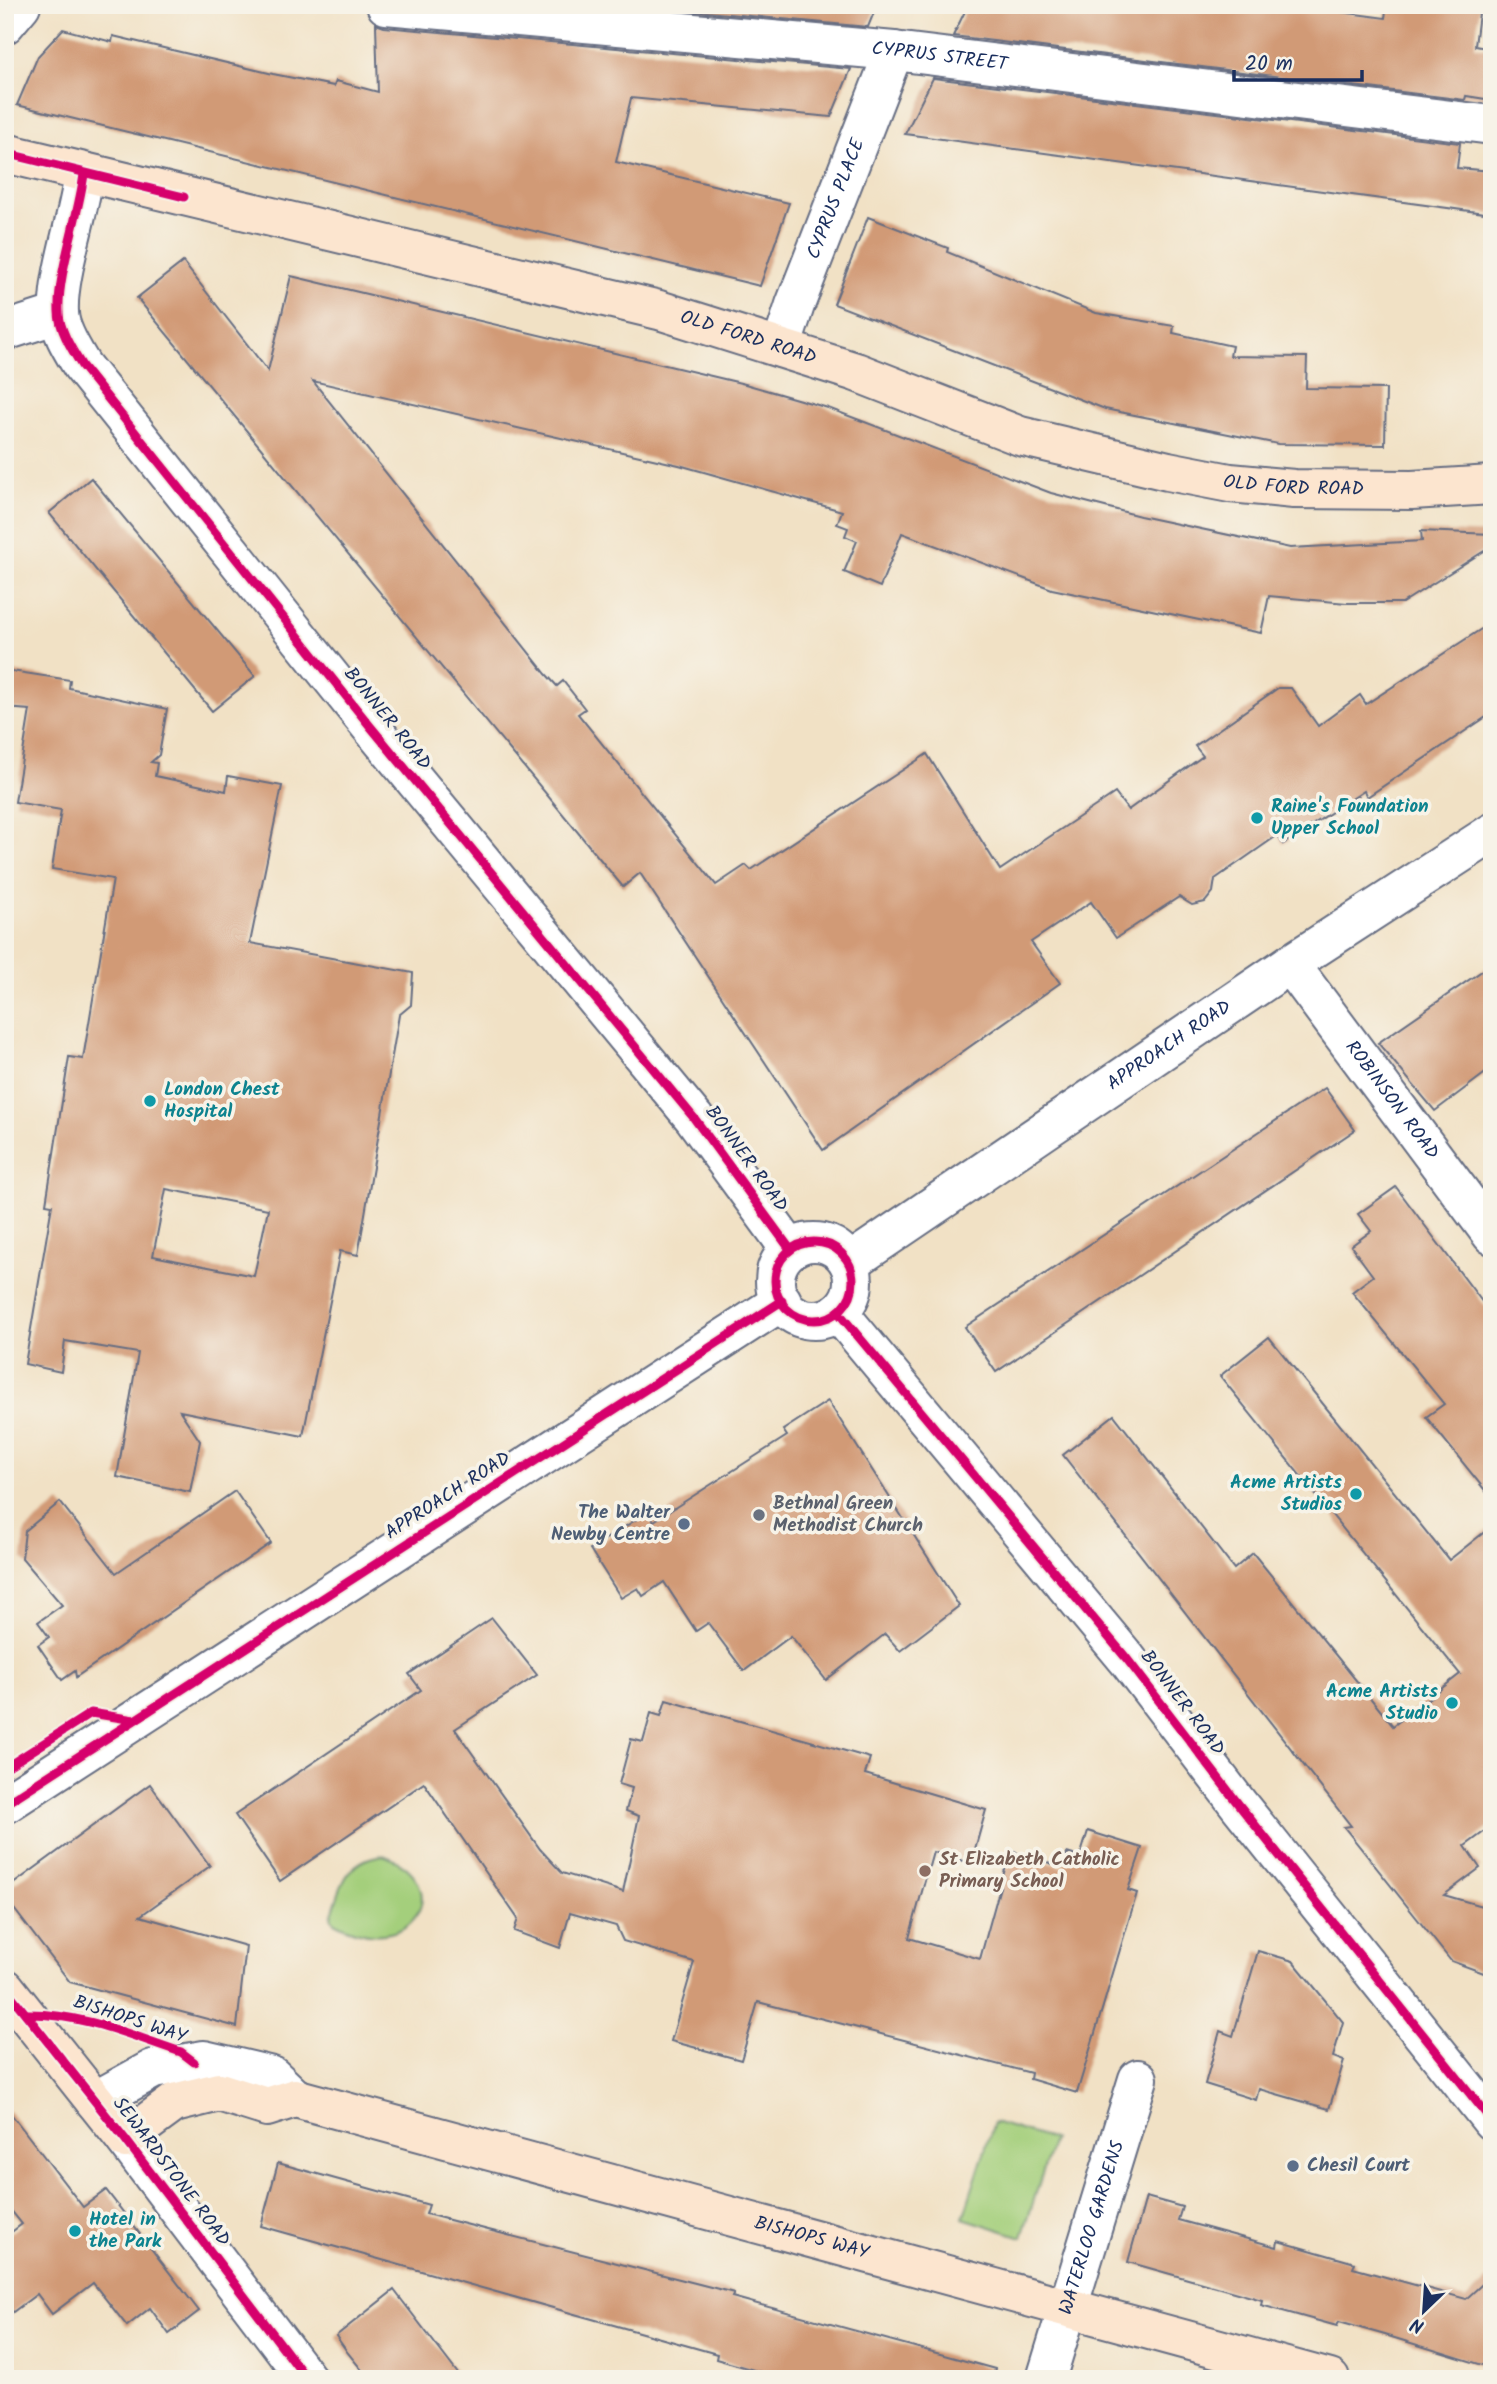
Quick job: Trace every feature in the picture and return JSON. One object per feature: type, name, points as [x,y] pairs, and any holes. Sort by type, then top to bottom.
[{"type":"main road","name":"OLD FORD ROAD","points":[[5,153],[659,310],[868,376],[1020,436],[1230,483],[1294,489],[1399,490],[1492,485]]},
{"type":"main road","name":"SEWARDSTONE ROAD","points":[[5,1988],[125,2139]]},
{"type":"main road","name":"BISHOPS WAY","points":[[125,2139],[174,2103],[219,2092],[268,2107],[295,2098],[1330,2379]]},
{"type":"street","points":[[5,24],[21,5]]},
{"type":"street","name":"CYPRUS STREET","points":[[386,5],[894,51],[1492,125]]},
{"type":"street","name":"CYPRUS PLACE","points":[[781,348],[795,305],[894,51]]},
{"type":"street","name":"BONNER ROAD","points":[[85,174],[61,285],[58,314],[71,348],[88,373],[370,726],[694,1118],[790,1249]]},
{"type":"street","points":[[5,331],[58,314]]},
{"type":"street","name":"APPROACH ROAD","points":[[849,1263],[1290,964],[1492,833]]},
{"type":"street","name":"ROBINSON ROAD","points":[[1290,964],[1492,1235]]},
{"type":"street","points":[[811,1242],[825,1244],[839,1251],[849,1263],[853,1286],[851,1295],[838,1312],[824,1318],[811,1319],[793,1312],[782,1301],[776,1278],[780,1262],[790,1249],[811,1242]]},
{"type":"street","name":"APPROACH ROAD","points":[[5,1804],[782,1301]]},
{"type":"street","name":"BONNER ROAD","points":[[838,1312],[1140,1677],[1492,2121]]},
{"type":"street","name":"BISHOPS WAY","points":[[95,2101],[153,2069],[205,2060],[272,2076],[295,2098]]},
{"type":"street","name":"WATERLOO GARDENS","points":[[1046,2379],[1138,2079]]},
{"type":"street","name":"SEWARDSTONE ROAD","points":[[125,2139],[307,2379]]},
{"type":"green space","points":[[383,1855],[406,1867],[418,1883],[422,1899],[417,1915],[404,1927],[386,1934],[362,1933],[334,1922],[331,1917],[347,1876],[360,1862]]},
{"type":"green space","points":[[994,2122],[1053,2140],[1022,2237],[963,2218]]},
{"type":"building","points":[[631,5],[877,5],[868,27]]},
{"type":"building","points":[[968,5],[1288,5],[1385,18],[1387,5],[1480,5],[1475,46],[1492,49],[1492,100],[1466,96],[1465,100],[953,36]]},
{"type":"building","points":[[376,24],[384,27],[851,69],[831,117],[631,98],[616,162],[789,203],[760,286],[17,105],[38,56],[63,29],[112,42],[113,36],[273,74],[334,86],[336,81],[378,92]]},
{"type":"building","points":[[933,78],[1460,143],[1457,168],[1492,171],[1492,214],[905,134]]},
{"type":"building","points":[[868,217],[948,248],[947,252],[1096,313],[1174,326],[1173,333],[1232,346],[1230,356],[1307,357],[1306,388],[1386,389],[1385,445],[1278,444],[1105,409],[834,304]]},
{"type":"building","points":[[183,262],[268,371],[291,276],[745,384],[828,408],[1051,493],[1140,516],[1290,548],[1422,541],[1421,531],[1492,534],[1492,546],[1402,603],[1347,603],[1269,596],[1261,633],[1052,589],[902,533],[880,587],[844,572],[857,541],[845,536],[848,528],[837,524],[842,511],[679,465],[313,381],[546,674],[557,686],[563,681],[585,709],[578,714],[716,885],[746,865],[751,870],[927,754],[1000,870],[1115,793],[1128,810],[1203,756],[1195,746],[1278,688],[1291,688],[1318,726],[1360,695],[1366,704],[1492,622],[1492,713],[1367,797],[1364,791],[1283,844],[1278,835],[1215,879],[1213,892],[1205,902],[1192,905],[1179,897],[1116,938],[1091,902],[1031,942],[1060,983],[823,1150],[640,873],[623,887],[137,298]]},
{"type":"building","points":[[91,478],[255,676],[212,711],[49,513]]},
{"type":"building","name":"London Chest Hospital","points":[[5,670],[70,680],[69,688],[167,709],[159,755],[151,762],[157,763],[155,776],[226,791],[228,776],[282,786],[250,943],[413,973],[411,1005],[399,1015],[358,1255],[340,1251],[303,1436],[180,1411],[200,1441],[190,1492],[117,1477],[138,1353],[65,1341],[61,1372],[25,1364],[52,1205],[46,1204],[69,1057],[83,1059],[113,879],[52,869],[61,810],[15,802],[30,710],[5,708]],"holes":[[[166,1189],[268,1209],[254,1276],[153,1256]]]},
{"type":"building","points":[[1492,964],[1492,1068],[1435,1111],[1378,1043]]},
{"type":"building","points":[[1325,1088],[1355,1130],[996,1372],[965,1327]]},
{"type":"building","points":[[1396,1187],[1492,1315],[1492,1499],[1426,1417],[1444,1404],[1352,1292],[1373,1276],[1351,1246],[1371,1231],[1358,1214]]},
{"type":"building","points":[[1269,1337],[1449,1560],[1492,1526],[1492,1826],[1465,1846],[1480,1868],[1444,1895],[1492,1909],[1492,1976],[1451,1961],[1344,1827],[1351,1826],[1063,1455],[1114,1415],[1234,1569],[1253,1553],[1393,1726],[1460,1674],[1220,1376]]},
{"type":"building","points":[[828,1401],[959,1606],[900,1651],[885,1634],[826,1680],[791,1636],[744,1671],[708,1623],[696,1631],[664,1582],[643,1596],[638,1588],[621,1598],[590,1549],[648,1512],[654,1521],[787,1436],[783,1430]]},
{"type":"building","points":[[235,1491],[271,1543],[76,1677],[75,1671],[62,1680],[38,1645],[49,1637],[38,1622],[62,1605],[22,1558],[25,1531],[60,1502],[116,1573]]},
{"type":"building","points":[[492,1618],[537,1675],[455,1729],[540,1849],[562,1873],[623,1892],[639,1816],[626,1811],[632,1788],[619,1784],[631,1739],[643,1742],[651,1713],[661,1716],[666,1700],[870,1758],[865,1774],[986,1810],[971,1863],[933,1852],[909,1938],[980,1959],[1010,1851],[1063,1867],[1067,1853],[1080,1857],[1088,1831],[1142,1848],[1128,1890],[1137,1893],[1077,2093],[1030,2079],[1031,2073],[758,2002],[741,2060],[671,2041],[694,1962],[623,1941],[616,1926],[570,1913],[560,1948],[514,1931],[518,1919],[424,1783],[280,1881],[235,1815],[421,1690],[409,1674]]},
{"type":"building","points":[[150,1784],[210,1866],[140,1916],[246,1946],[237,2027],[70,1982],[5,1897],[5,1890]]},
{"type":"building","points":[[1258,1951],[1293,1961],[1343,2022],[1333,2057],[1344,2061],[1329,2109],[1259,2089],[1256,2100],[1205,2084],[1220,2031],[1233,2036]]},
{"type":"building","name":"Hotel in the Park","points":[[5,2106],[83,2207],[106,2190],[199,2311],[169,2334],[150,2308],[127,2326],[93,2283],[52,2314],[37,2294],[5,2318],[5,2237],[22,2224],[5,2203]]},
{"type":"building","points":[[278,2163],[429,2205],[426,2214],[734,2293],[732,2297],[995,2369],[993,2379],[785,2379],[716,2359],[717,2354],[261,2226]]},
{"type":"building","points":[[1146,2197],[1182,2207],[1178,2220],[1277,2247],[1278,2241],[1355,2263],[1353,2268],[1466,2299],[1492,2275],[1492,2368],[1339,2322],[1337,2326],[1261,2305],[1262,2300],[1128,2262]]},
{"type":"building","points":[[394,2290],[462,2379],[369,2379],[348,2353],[336,2336]]},
{"type":"cycle path","points":[[5,153],[184,197]]},
{"type":"cycle path","points":[[84,174],[59,297],[64,333],[82,366],[370,726],[694,1118],[790,1249]]},
{"type":"cycle path","points":[[814,1242],[829,1245],[841,1254],[850,1266],[853,1281],[850,1296],[841,1308],[829,1317],[814,1320],[799,1317],[787,1308],[778,1296],[775,1281],[778,1266],[787,1254],[799,1245],[814,1242]]},
{"type":"cycle path","points":[[5,1804],[782,1301]]},
{"type":"cycle path","points":[[838,1312],[1127,1659],[1239,1805],[1492,2121]]},
{"type":"cycle path","points":[[5,1768],[91,1713],[134,1720]]},
{"type":"cycle path","points":[[5,1988],[125,2139],[307,2379]]},
{"type":"cycle path","points":[[26,2014],[66,2017],[105,2026],[181,2052],[194,2062]]},
{"type":"place","name":"Raine's Foundation Upper School","points":[[1257,818]]},
{"type":"place","name":"London Chest Hospital","points":[[150,1101]]},
{"type":"place","name":"Acme Artists Studios","points":[[1356,1494]]},
{"type":"place","name":"Bethnal Green Methodist Church","points":[[759,1515]]},
{"type":"place","name":"The Walter Newby Centre","points":[[684,1524]]},
{"type":"place","name":"Acme Artists Studio","points":[[1452,1703]]},
{"type":"place","name":"St Elizabeth Catholic Primary School","points":[[925,1871]]},
{"type":"place","name":"Chesil Court","points":[[1293,2166]]},
{"type":"place","name":"Hotel in the Park","points":[[75,2231]]}]
